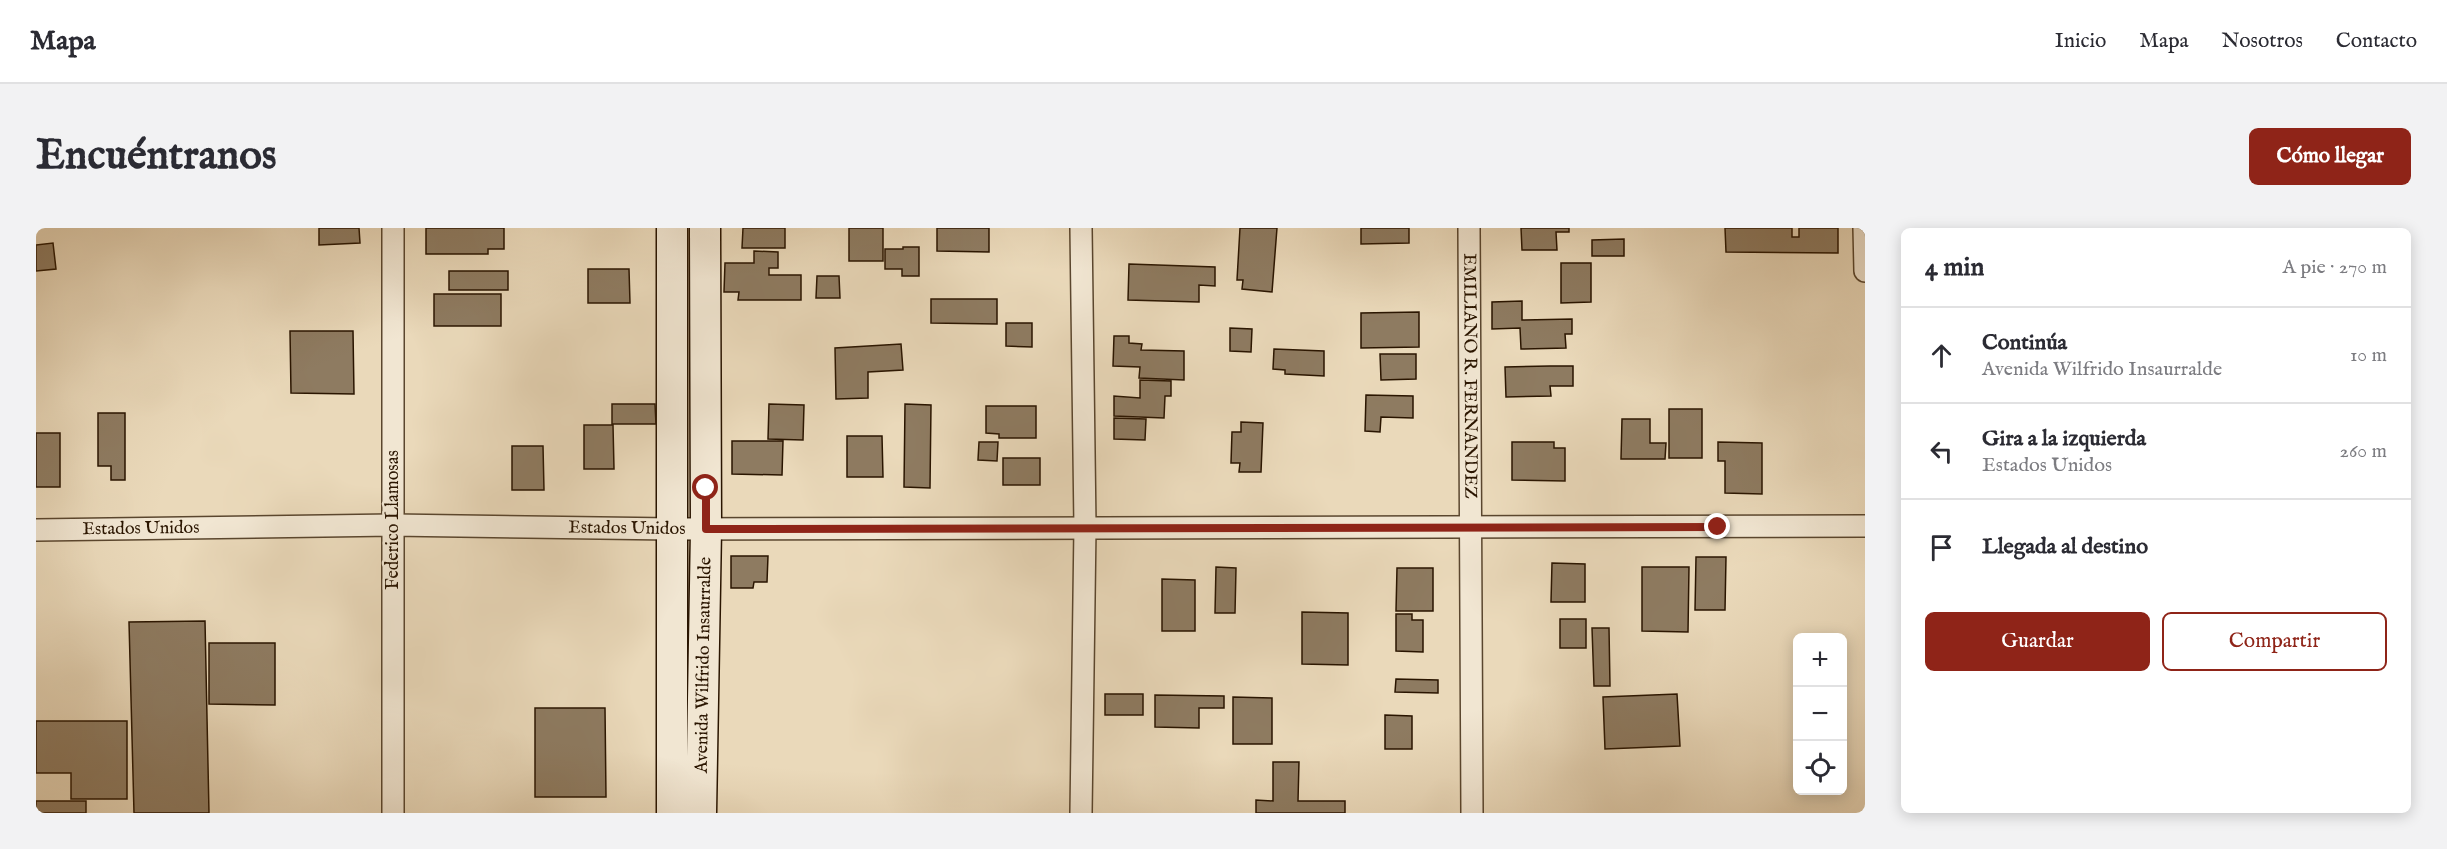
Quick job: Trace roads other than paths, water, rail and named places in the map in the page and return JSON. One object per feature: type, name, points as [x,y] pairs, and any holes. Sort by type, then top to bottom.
[{"type":"street","name":"Federico Llamosas","points":[[393,228],[393,813]]},
{"type":"street","name":"Avenida Wilfrido Insaurralde","points":[[672,228],[672,813]]},
{"type":"street","name":"Avenida Wilfrido Insaurralde","points":[[701,813],[706,529],[705,228]]},
{"type":"street","points":[[1081,228],[1085,527],[1081,813]]},
{"type":"street","name":"EMILIANO R. FERNANDEZ","points":[[1469,228],[1472,813]]},
{"type":"street","points":[[1864,228],[1865,271]]},
{"type":"street","name":"Estados Unidos","points":[[36,530],[393,525],[672,529],[1865,526]]}]
